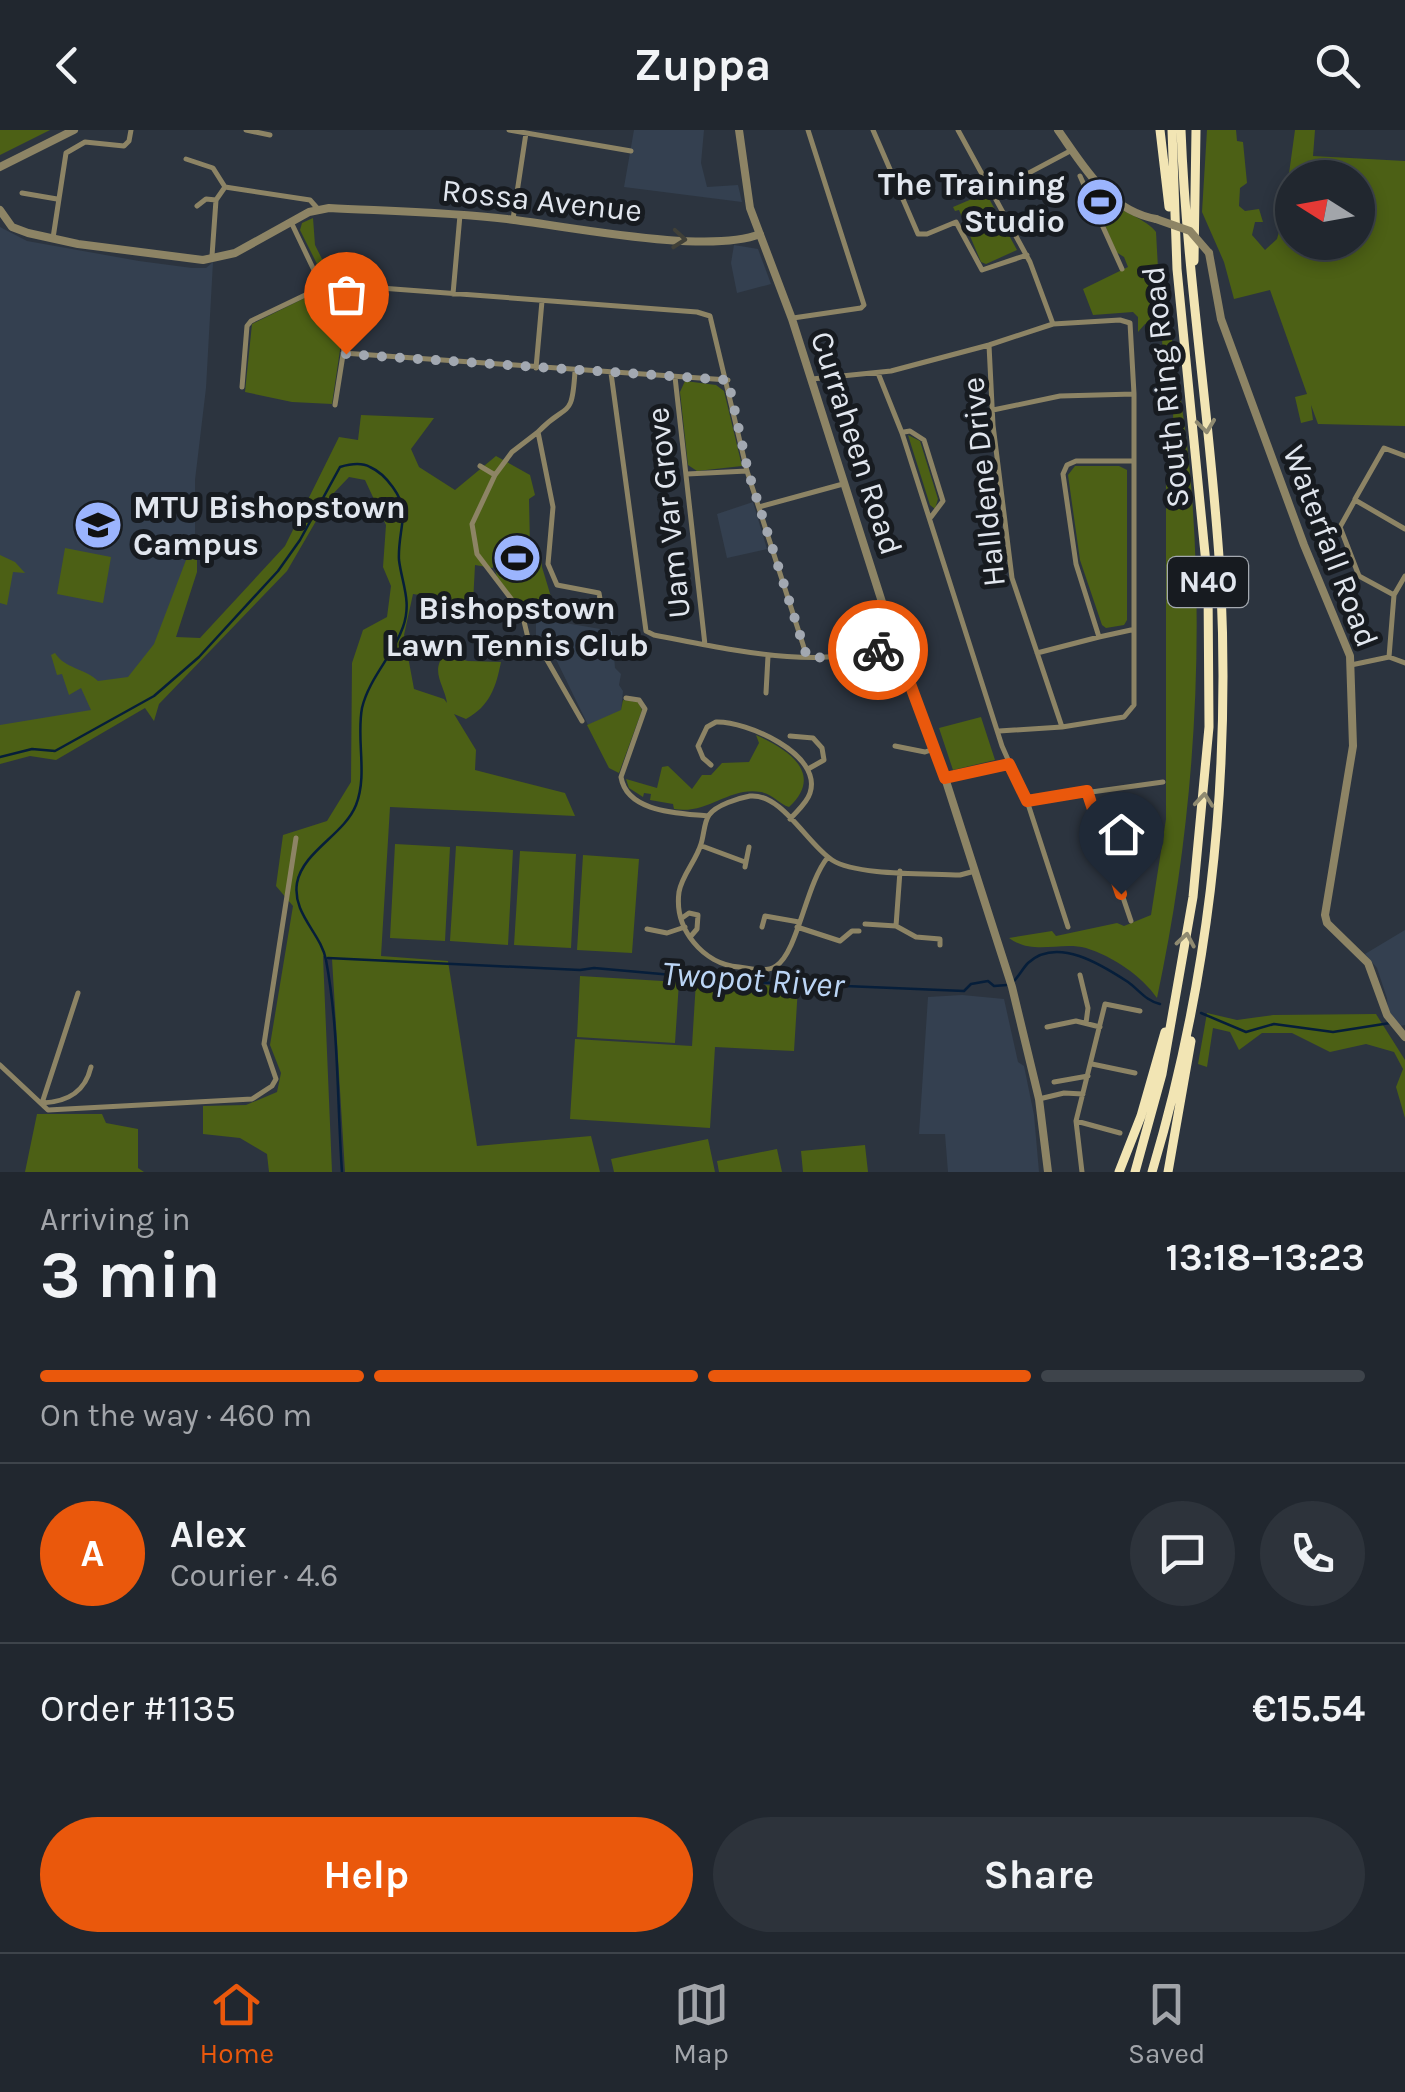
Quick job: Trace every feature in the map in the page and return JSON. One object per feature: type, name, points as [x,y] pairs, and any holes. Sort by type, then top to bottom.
[{"type":"highway","points":[[1160,130],[1177,269]]},
{"type":"highway","name":"South Ring Road","points":[[1135,1172],[1162,1074],[1194,896],[1202,821],[1210,640],[1205,532],[1177,269],[1172,130]]},
{"type":"highway","name":"South Ring Road","points":[[1152,1172],[1205,944],[1221,766],[1222,641],[1216,526],[1188,255],[1181,130]]},
{"type":"highway","points":[[1196,130],[1192,189],[1196,329]]},
{"type":"highway","points":[[1168,1172],[1205,944]]},
{"type":"highway","points":[[1119,1172],[1141,1116],[1178,980]]},
{"type":"street","points":[[0,167],[74,130]]},
{"type":"street","points":[[126,144],[131,130]]},
{"type":"street","points":[[246,130],[270,134]]},
{"type":"street","points":[[509,130],[553,133],[631,150]]},
{"type":"street","name":"Curraheen Road","points":[[739,130],[747,200],[792,319],[896,646],[945,778],[1009,976],[1040,1099],[1048,1172]]},
{"type":"street","points":[[792,319],[861,308],[864,304],[808,130]]},
{"type":"street","points":[[873,130],[918,234],[956,222],[982,270],[1027,255]]},
{"type":"street","points":[[958,130],[1027,255],[1053,324]]},
{"type":"street","name":"Waterfall Road","points":[[1058,130],[1108,196],[1128,210],[1190,231],[1209,252],[1221,319],[1351,665],[1353,746],[1325,915],[1331,930],[1368,964],[1392,1021],[1405,1038]]},
{"type":"street","points":[[513,220],[526,133]]},
{"type":"street","points":[[52,239],[64,159],[69,150],[85,142],[126,144]]},
{"type":"street","points":[[126,144],[133,152]]},
{"type":"street","points":[[993,192],[1072,150]]},
{"type":"street","points":[[0,210],[16,229],[52,239],[212,260],[216,200],[225,187],[213,168],[186,159]]},
{"type":"street","points":[[1080,176],[1122,269]]},
{"type":"street","name":"Rossa Avenue","points":[[225,187],[310,200],[318,209]]},
{"type":"street","points":[[22,193],[58,199]]},
{"type":"street","points":[[1093,207],[1108,196]]},
{"type":"street","points":[[197,206],[206,199],[216,200]]},
{"type":"street","name":"Rossa Avenue","points":[[212,260],[243,249],[318,209],[460,215],[708,241],[744,240],[760,234]]},
{"type":"street","points":[[453,294],[460,215]]},
{"type":"street","points":[[291,222],[322,287]]},
{"type":"street","points":[[334,405],[354,286]]},
{"type":"street","points":[[242,387],[248,324],[322,287],[354,286],[704,313],[714,321],[748,471],[807,657]]},
{"type":"street","points":[[536,368],[542,301]]},
{"type":"street","points":[[810,379],[878,373],[1053,324],[1126,320],[1133,330],[1134,704],[1124,718],[998,731]]},
{"type":"street","name":"Halldene Drive","points":[[989,345],[1012,578],[1062,727]]},
{"type":"street","points":[[343,353],[728,380]]},
{"type":"street","points":[[575,370],[570,408],[512,452],[495,474],[472,524],[477,554],[522,613],[528,638],[539,646],[582,720]]},
{"type":"street","points":[[611,373],[646,631],[654,636],[768,656],[832,658],[896,646]]},
{"type":"street","points":[[878,373],[931,516],[990,708],[1009,764],[1027,801],[1068,927]]},
{"type":"street","name":"Uam Var Grove","points":[[675,377],[705,645]]},
{"type":"street","points":[[993,410],[1060,396],[1134,394]]},
{"type":"street","points":[[538,432],[553,507],[550,572],[561,588],[599,593],[600,598]]},
{"type":"street","points":[[902,433],[910,432],[924,440],[943,500],[931,516]]},
{"type":"street","points":[[1394,596],[1358,574],[1340,529],[1384,448],[1405,456]]},
{"type":"street","points":[[1098,637],[1076,564],[1063,474],[1067,465],[1076,460],[1132,461]]},
{"type":"street","points":[[480,466],[495,474]]},
{"type":"street","points":[[687,474],[748,471]]},
{"type":"street","points":[[759,507],[843,484]]},
{"type":"street","points":[[1354,500],[1405,530]]},
{"type":"street","points":[[1388,658],[1394,596],[1405,576]]},
{"type":"street","points":[[1036,653],[1132,630]]},
{"type":"street","points":[[766,693],[768,656]]},
{"type":"street","points":[[1351,665],[1388,658],[1405,663]]},
{"type":"street","points":[[626,698],[644,704]]},
{"type":"street","points":[[652,699],[644,704],[641,725],[621,777],[624,787],[658,810],[708,816]]},
{"type":"street","points":[[711,765],[702,758],[698,746],[708,727],[724,722],[770,736],[808,769],[812,780],[811,792],[790,819]]},
{"type":"street","points":[[790,736],[813,738],[822,748],[824,760],[808,769]]},
{"type":"street","points":[[895,746],[925,752],[934,749]]},
{"type":"street","points":[[945,778],[1009,764]]},
{"type":"street","points":[[1027,801],[1163,782]]},
{"type":"street","points":[[1087,791],[1130,922]]},
{"type":"street","points":[[828,857],[816,870],[799,925],[782,960],[766,970],[718,964],[698,949],[684,927],[678,896],[701,846],[708,816],[712,810],[735,800],[756,796],[771,800],[828,857],[857,869],[960,875],[975,871]]},
{"type":"street","points":[[0,1065],[48,1110],[252,1099],[272,1086],[274,1072],[264,1044],[296,838]]},
{"type":"street","points":[[701,846],[745,865],[749,847]]},
{"type":"street","points":[[896,926],[900,871]]},
{"type":"street","points":[[682,918],[698,915],[697,929],[691,936]]},
{"type":"street","points":[[762,927],[765,916],[840,941],[852,931],[859,931]]},
{"type":"street","points":[[865,924],[896,926],[916,937],[940,939],[940,945]]},
{"type":"street","points":[[647,930],[667,933],[684,927]]},
{"type":"street","points":[[1080,976],[1088,1008],[1086,1023]]},
{"type":"street","points":[[42,1104],[78,992]]},
{"type":"street","points":[[1082,1172],[1076,1121],[1105,1004],[1140,1011]]},
{"type":"street","points":[[1047,1027],[1076,1021],[1100,1027]]},
{"type":"street","points":[[1092,1064],[1135,1073]]},
{"type":"street","points":[[42,1104],[62,1102],[73,1096],[83,1087],[91,1067]]},
{"type":"street","points":[[1054,1082],[1088,1076]]},
{"type":"street","points":[[1040,1099],[1068,1092],[1083,1094]]},
{"type":"street","points":[[1076,1121],[1120,1133]]},
{"type":"shaded area","points":[[634,130],[704,130],[701,163],[707,187],[738,185],[742,202],[624,187]]},
{"type":"shaded area","name":"MTU Bishopstown Campus","points":[[0,227],[27,241],[139,261],[192,268],[206,268],[213,262],[206,388],[195,480],[195,569],[166,650],[92,710],[0,743]]},
{"type":"shaded area","points":[[734,245],[758,249],[771,284],[737,293],[731,263]]},
{"type":"shaded area","points":[[753,502],[767,549],[727,558],[717,514]]},
{"type":"shaded area","points":[[536,618],[612,631],[615,668],[621,674],[619,685],[623,691],[621,711],[588,725],[550,647],[536,636]]},
{"type":"shaded area","points":[[1405,930],[1405,1025],[1400,1026],[1388,1010],[1377,968],[1365,954]]},
{"type":"shaded area","points":[[928,997],[1004,999],[1034,1115],[1039,1172],[948,1172],[945,1134],[919,1134]]},
{"type":"green space","points":[[0,130],[50,130],[0,155]]},
{"type":"green space","points":[[1207,130],[1236,130],[1237,141],[1243,142],[1247,183],[1240,188],[1239,206],[1245,211],[1259,209],[1263,222],[1255,222],[1252,235],[1265,250],[1275,241],[1275,260],[1375,260],[1375,160],[1291,160],[1295,130],[1315,130],[1313,156],[1405,161],[1405,426],[1318,424],[1311,405],[1313,420],[1301,423],[1295,397],[1307,394],[1270,290],[1234,299],[1224,262],[1202,212]]},
{"type":"green space","points":[[986,193],[1017,250],[986,264],[981,262],[959,210],[953,207]]},
{"type":"green space","points":[[1104,202],[1140,219],[1156,232],[1161,323],[1145,324],[1138,332],[1138,317],[1133,312],[1093,315],[1083,289],[1128,267],[1124,257],[1116,252],[1098,208]]},
{"type":"green space","points":[[313,218],[315,245],[326,267],[320,270],[300,230],[302,223]]},
{"type":"green space","points":[[340,289],[348,296],[332,404],[292,402],[245,392],[252,324],[321,290]]},
{"type":"green space","points":[[1162,325],[1170,325],[1187,444],[1197,613],[1187,807],[1157,998],[1135,975],[1096,952],[1076,946],[1028,946],[1009,938],[1052,931],[1056,936],[1117,923],[1124,926],[1151,915],[1166,819],[1166,479],[1174,475],[1173,408],[1163,401]]},
{"type":"green space","points":[[685,381],[716,385],[724,391],[742,466],[697,471],[688,465],[680,392]]},
{"type":"green space","points":[[361,415],[434,418],[411,449],[419,467],[455,490],[496,456],[530,475],[535,495],[529,499],[530,547],[540,548],[558,620],[535,616],[530,620],[497,577],[492,556],[493,568],[475,565],[473,603],[413,594],[404,635],[414,689],[447,703],[438,673],[444,655],[468,661],[501,662],[494,688],[481,708],[466,719],[454,714],[476,750],[475,770],[565,793],[575,816],[390,807],[381,956],[448,961],[477,1146],[591,1136],[600,1172],[345,1172],[332,959],[323,956],[332,1172],[269,1172],[267,1154],[240,1138],[203,1134],[203,1106],[246,1105],[277,1092],[281,1073],[270,1045],[293,906],[276,886],[283,835],[327,821],[351,782],[352,663],[363,630],[387,617],[391,586],[383,567],[386,525],[365,480],[349,477],[330,497],[287,571],[159,704],[154,721],[145,708],[56,760],[30,756],[0,764],[0,725],[91,710],[81,688],[69,695],[51,655],[55,653],[98,681],[128,677],[154,644],[186,560],[197,559],[197,572],[176,637],[200,638],[285,546],[339,437],[358,440]]},
{"type":"green space","points":[[908,435],[920,441],[938,499],[935,509],[930,505]]},
{"type":"green space","points":[[1075,466],[1119,466],[1127,470],[1124,625],[1102,625],[1080,560],[1068,475]]},
{"type":"green space","points":[[65,548],[111,557],[103,603],[57,594]]},
{"type":"green space","points":[[0,555],[15,562],[25,573],[13,572],[7,605],[0,603]]},
{"type":"green space","points":[[623,700],[638,702],[642,710],[619,773],[609,768],[587,725],[621,710]]},
{"type":"green space","points":[[981,717],[995,760],[953,770],[939,728]]},
{"type":"green space","points":[[756,735],[790,755],[803,773],[804,784],[789,807],[765,793],[749,791],[697,808],[674,809],[673,804],[650,800],[651,794],[644,793],[643,797],[629,788],[626,779],[657,788],[662,767],[668,766],[692,789],[702,775],[711,775],[722,763],[749,762],[759,743]]},
{"type":"green space","points":[[395,844],[450,847],[445,941],[390,938]]},
{"type":"green space","points":[[456,846],[513,850],[508,945],[450,941]]},
{"type":"green space","points":[[520,851],[576,854],[571,948],[514,945]]},
{"type":"green space","points":[[583,855],[639,859],[632,953],[577,950]]},
{"type":"green space","points":[[580,976],[679,982],[675,1043],[577,1037]]},
{"type":"green space","points":[[696,981],[798,987],[794,1051],[715,1047],[710,1128],[570,1119],[575,1039],[692,1046]]},
{"type":"green space","points":[[1207,1013],[1237,1020],[1273,1015],[1376,1014],[1405,1060],[1405,1118],[1396,1087],[1403,1069],[1394,1052],[1366,1044],[1330,1052],[1292,1033],[1262,1033],[1239,1050],[1230,1032],[1213,1028],[1207,1067],[1198,1064]]},
{"type":"green space","points":[[37,1114],[102,1114],[106,1123],[138,1129],[138,1168],[144,1172],[25,1172]]},
{"type":"green space","points":[[708,1139],[715,1172],[614,1172],[611,1159]]},
{"type":"green space","points":[[865,1145],[868,1172],[803,1172],[801,1151]]},
{"type":"green space","points":[[777,1149],[782,1172],[719,1172],[717,1161]]},
{"type":"waterway","points":[[0,757],[32,749],[55,751],[154,696],[199,657],[278,571],[300,540],[340,467],[367,465],[388,481],[403,508],[399,560],[406,618],[362,708],[361,781],[356,805],[343,825],[307,862],[297,883],[299,904],[326,960],[335,1039],[342,1172]]},
{"type":"waterway","name":"Twopot River","points":[[1014,981],[1040,955],[1066,953],[1105,968],[1160,1004]]},
{"type":"waterway","name":"Twopot River","points":[[328,958],[594,968],[751,982],[964,991],[971,984],[988,981],[994,986],[1007,985]]},
{"type":"waterway","points":[[1201,1013],[1246,1032],[1274,1024],[1333,1032],[1390,1023]]},
{"type":"way so far","points":[[346,354],[728,380],[748,471],[807,657],[832,658],[878,650]]},
{"type":"place","name":"The Training Studio","points":[[1100,202]]},
{"type":"place","name":"MTU Bishopstown Campus","points":[[98,525]]},
{"type":"place","name":"Bishopstown Lawn Tennis Club","points":[[517,558]]},
{"type":"route","points":[[878,650],[896,646],[945,778],[1009,764],[1027,801],[1087,791],[1121,894]]}]
